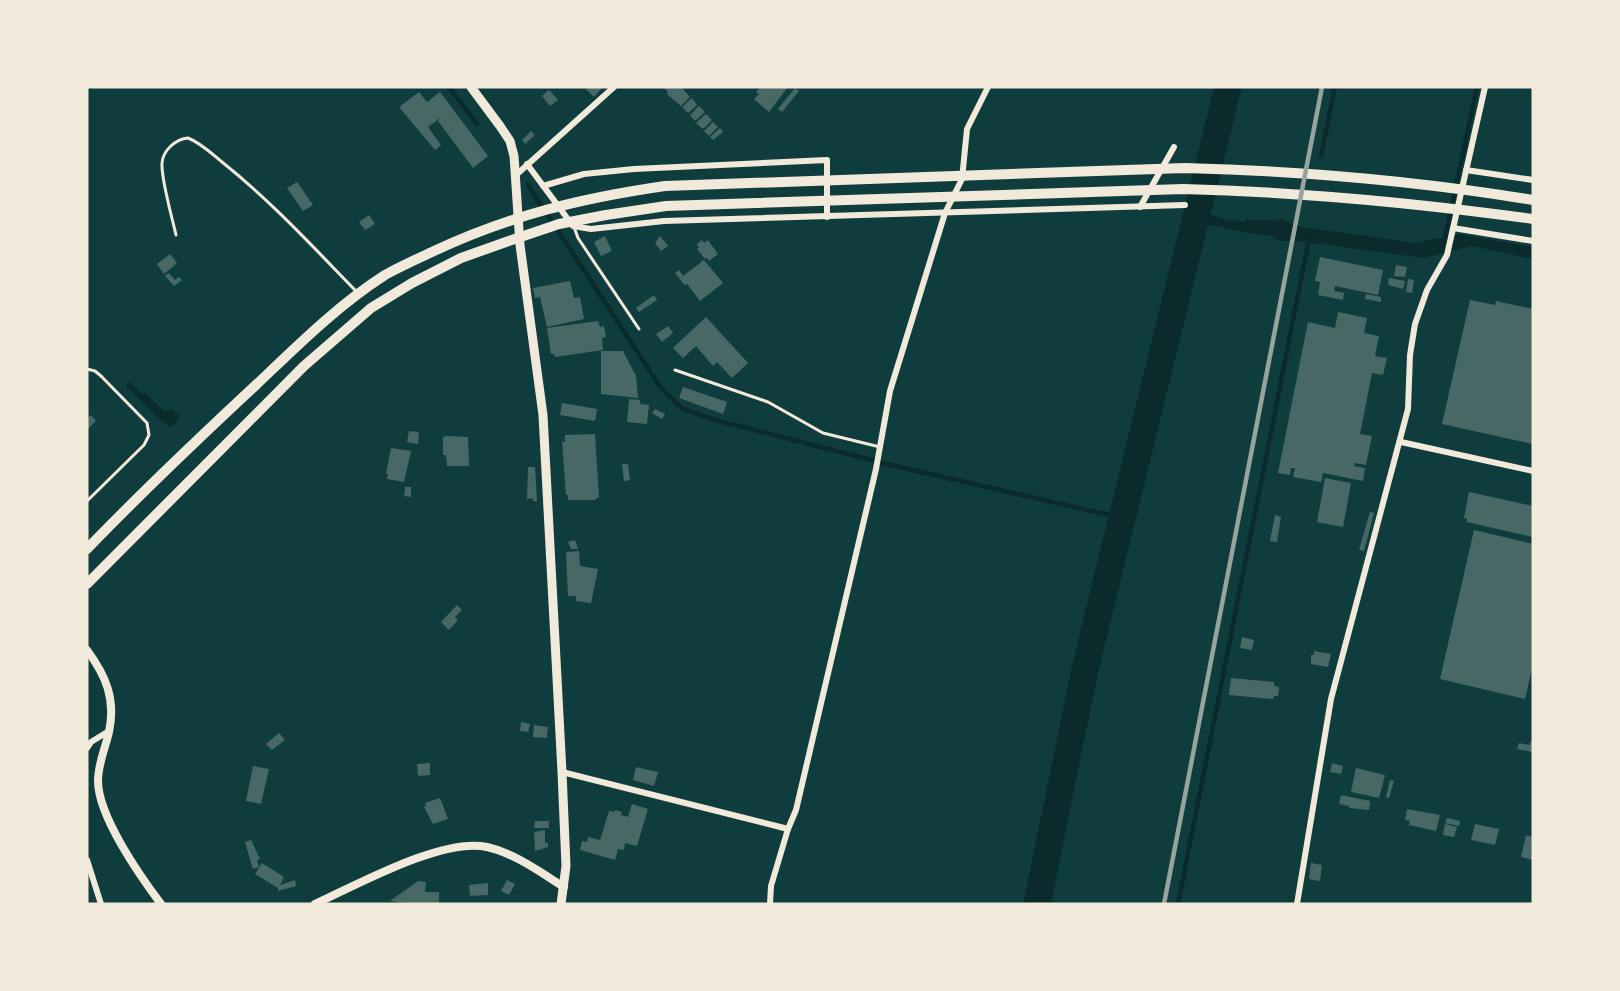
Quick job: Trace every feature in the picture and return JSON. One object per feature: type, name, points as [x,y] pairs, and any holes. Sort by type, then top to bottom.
[{"type":"main road","points":[[471,87],[510,141],[514,156],[520,245],[543,415],[566,866],[561,904]]},
{"type":"main road","points":[[87,549],[236,403],[293,350],[359,294],[402,266],[498,224],[551,207],[603,195],[665,186],[1185,168],[1264,170],[1468,190],[1533,200]]},
{"type":"main road","points":[[87,584],[304,366],[371,308],[460,258],[560,224],[666,207],[1183,189],[1262,191],[1373,200],[1533,219]]},
{"type":"street","points":[[516,175],[614,87]]},
{"type":"street","points":[[770,904],[771,885],[796,810],[879,458],[890,391],[945,213],[962,179],[967,129],[988,87]]},
{"type":"street","points":[[1297,904],[1331,699],[1408,409],[1410,355],[1415,324],[1427,291],[1448,255],[1485,87]]},
{"type":"street","points":[[1140,207],[1174,147]]},
{"type":"street","points":[[543,186],[585,174],[634,169],[827,160],[827,216]]},
{"type":"street","points":[[528,165],[573,226],[591,229],[664,221],[1185,206]]},
{"type":"street","points":[[1466,170],[1533,180]]},
{"type":"street","points":[[1453,231],[1533,241]]},
{"type":"street","points":[[1401,442],[1533,471]]},
{"type":"street","points":[[87,650],[101,669],[108,687],[111,707],[109,731],[100,762],[98,783],[103,805],[110,822],[160,904]]},
{"type":"street","points":[[87,748],[109,731]]},
{"type":"street","points":[[562,772],[788,829]]},
{"type":"street","points":[[315,904],[443,849],[467,845],[503,852],[564,887]]},
{"type":"street","points":[[87,861],[101,904]]},
{"type":"lane","points":[[176,235],[162,164],[168,149],[178,141],[188,138],[238,175],[277,210],[359,294]]},
{"type":"lane","points":[[573,226],[578,238],[639,329]]},
{"type":"lane","points":[[87,369],[101,376],[147,423],[149,435],[144,445],[87,501]]},
{"type":"lane","points":[[675,370],[768,402],[823,433],[881,447]]},
{"type":"water","points":[[1210,215],[1245,222],[1247,219],[1265,221],[1280,219],[1301,227],[1415,243],[1458,234],[1533,247],[1533,259],[1472,246],[1424,258],[1298,241],[1279,241],[1271,236],[1207,226]]},
{"type":"water","points":[[130,382],[164,411],[172,409],[180,417],[171,427],[158,418],[126,386]]},
{"type":"building","points":[[603,87],[594,97],[586,89]]},
{"type":"building","points":[[663,87],[681,87],[690,97],[681,106],[667,94],[668,92]]},
{"type":"building","points":[[760,87],[788,87],[769,112],[754,99],[759,94],[756,92]]},
{"type":"building","points":[[795,88],[799,91],[782,112],[778,109]]},
{"type":"building","points":[[549,90],[558,100],[550,106],[542,96]]},
{"type":"building","points":[[419,92],[427,102],[440,92],[488,156],[473,168],[438,121],[440,118],[428,127],[441,145],[435,150],[399,107]]},
{"type":"building","points":[[692,98],[697,105],[688,113],[682,107]]},
{"type":"building","points":[[699,106],[705,112],[695,121],[690,115]]},
{"type":"building","points":[[706,114],[712,120],[703,129],[696,123]]},
{"type":"building","points":[[713,122],[718,127],[709,136],[704,131]]},
{"type":"building","points":[[720,128],[723,132],[713,140],[710,137]]},
{"type":"building","points":[[531,131],[535,135],[525,144],[522,140]]},
{"type":"building","points":[[297,182],[313,205],[303,211],[287,188]]},
{"type":"building","points":[[369,215],[375,224],[365,230],[359,222]]},
{"type":"building","points":[[605,236],[612,251],[601,256],[594,242]]},
{"type":"building","points":[[660,236],[668,246],[661,251],[655,243]]},
{"type":"building","points":[[702,240],[704,243],[708,240],[718,254],[709,261],[697,249],[699,248],[697,244]]},
{"type":"building","points":[[170,254],[177,263],[164,274],[157,264]]},
{"type":"building","points":[[1320,257],[1383,270],[1378,295],[1335,286],[1334,291],[1344,293],[1343,300],[1318,295],[1320,282],[1315,281]]},
{"type":"building","points":[[704,260],[723,283],[700,301],[675,273],[679,270],[683,276]]},
{"type":"building","points":[[1396,265],[1407,267],[1405,277],[1394,276]]},
{"type":"building","points":[[169,273],[175,280],[179,277],[182,280],[174,286],[165,276]]},
{"type":"building","points":[[1389,278],[1405,281],[1403,289],[1388,285]]},
{"type":"building","points":[[1408,279],[1414,280],[1412,293],[1406,292]]},
{"type":"building","points":[[570,281],[574,298],[580,297],[584,319],[547,327],[540,297],[535,298],[533,288]]},
{"type":"building","points":[[1366,294],[1381,297],[1381,302],[1365,299]]},
{"type":"building","points":[[654,295],[657,300],[639,312],[636,308]]},
{"type":"building","points":[[1470,300],[1495,305],[1496,301],[1533,309],[1533,444],[1442,424]]},
{"type":"building","points":[[1338,312],[1367,318],[1364,333],[1379,336],[1375,356],[1387,358],[1383,375],[1372,373],[1360,434],[1372,436],[1366,465],[1354,463],[1354,466],[1365,468],[1363,481],[1323,473],[1321,482],[1293,477],[1295,468],[1291,468],[1290,475],[1278,473],[1308,322],[1335,328]]},
{"type":"building","points":[[706,317],[748,363],[732,378],[717,362],[713,366],[696,346],[683,358],[673,348]]},
{"type":"building","points":[[598,321],[600,327],[604,326],[606,337],[602,338],[603,350],[555,357],[551,354],[547,328]]},
{"type":"building","points":[[668,326],[673,333],[662,342],[656,334]]},
{"type":"building","points":[[601,351],[623,351],[636,376],[638,398],[601,394]]},
{"type":"building","points":[[683,387],[727,402],[723,414],[679,398]]},
{"type":"building","points":[[629,399],[640,400],[640,404],[649,405],[647,424],[627,422]]},
{"type":"building","points":[[562,403],[597,409],[595,421],[560,415]]},
{"type":"building","points":[[655,409],[665,414],[662,419],[652,413]]},
{"type":"building","points":[[91,415],[96,421],[88,429],[87,419]]},
{"type":"building","points":[[409,431],[419,432],[418,444],[407,442]]},
{"type":"building","points":[[595,434],[599,498],[596,500],[568,500],[562,442],[565,442],[565,435]]},
{"type":"building","points":[[443,437],[468,437],[469,466],[447,466],[446,455],[443,455]]},
{"type":"building","points":[[391,448],[411,451],[404,482],[387,479]]},
{"type":"building","points":[[622,464],[628,464],[630,480],[624,481]]},
{"type":"building","points":[[528,467],[535,467],[537,501],[533,501],[533,498],[527,499]]},
{"type":"building","points":[[1325,478],[1351,483],[1343,527],[1317,522]]},
{"type":"building","points":[[405,487],[411,487],[411,497],[404,496]]},
{"type":"building","points":[[1469,492],[1533,506],[1533,537],[1467,522],[1464,518]]},
{"type":"building","points":[[1370,512],[1374,513],[1364,551],[1359,550]]},
{"type":"building","points":[[1275,515],[1281,517],[1277,542],[1270,541]]},
{"type":"building","points":[[1474,530],[1533,544],[1533,665],[1525,699],[1440,679]]},
{"type":"building","points":[[575,540],[578,549],[571,549],[568,542]]},
{"type":"building","points":[[579,551],[580,566],[598,569],[591,603],[576,601],[576,596],[568,596],[566,552]]},
{"type":"building","points":[[457,605],[462,610],[455,617],[458,620],[449,630],[441,622]]},
{"type":"building","points":[[1242,637],[1254,640],[1252,650],[1240,648]]},
{"type":"building","points":[[1314,651],[1331,654],[1328,667],[1311,664],[1311,655],[1314,655]]},
{"type":"building","points":[[1231,678],[1274,682],[1274,686],[1279,687],[1278,696],[1274,696],[1273,699],[1229,695]]},
{"type":"building","points":[[521,722],[530,724],[528,732],[520,731]]},
{"type":"building","points":[[534,725],[548,727],[547,738],[533,737]]},
{"type":"building","points":[[279,733],[285,740],[272,750],[266,744]]},
{"type":"building","points":[[1531,741],[1533,752],[1517,749],[1519,743],[1529,745]]},
{"type":"building","points":[[430,763],[430,775],[418,776],[417,764]]},
{"type":"building","points":[[1332,763],[1343,766],[1341,774],[1330,772]]},
{"type":"building","points":[[253,766],[269,769],[261,804],[246,801]]},
{"type":"building","points":[[636,767],[658,772],[654,786],[633,780]]},
{"type":"building","points":[[1356,768],[1385,775],[1379,798],[1351,792]]},
{"type":"building","points":[[1390,780],[1394,781],[1389,798],[1386,797]]},
{"type":"building","points":[[1341,795],[1370,801],[1369,810],[1349,808],[1349,806],[1339,804]]},
{"type":"building","points":[[440,798],[448,819],[433,824],[424,807],[425,803]]},
{"type":"building","points":[[632,804],[648,809],[637,846],[625,843],[624,850],[618,849],[615,860],[580,850],[582,841],[587,842],[588,837],[600,840],[609,811],[622,812],[621,815],[628,817]]},
{"type":"building","points":[[1407,809],[1440,815],[1436,831],[1409,825],[1410,821],[1405,820]]},
{"type":"building","points":[[1447,818],[1460,821],[1459,826],[1445,823]]},
{"type":"building","points":[[535,821],[549,821],[549,828],[534,828]]},
{"type":"building","points":[[1445,824],[1457,827],[1454,837],[1443,835]]},
{"type":"building","points":[[1475,824],[1499,829],[1495,845],[1471,840]]},
{"type":"building","points":[[545,830],[545,843],[548,843],[548,847],[535,851],[534,832]]},
{"type":"building","points":[[1526,835],[1533,837],[1533,860],[1521,857]]},
{"type":"building","points":[[251,840],[260,859],[257,860],[259,867],[253,869],[245,842]]},
{"type":"building","points":[[262,863],[284,877],[280,885],[295,880],[296,886],[278,891],[278,888],[255,874]]},
{"type":"building","points":[[1311,863],[1322,865],[1320,881],[1309,879]]},
{"type":"building","points":[[507,880],[515,884],[509,895],[501,891]]},
{"type":"building","points":[[418,881],[426,882],[425,892],[439,892],[439,904],[390,901]]},
{"type":"building","points":[[488,883],[488,895],[470,896],[469,885]]},
{"type":"waterway","points":[[449,87],[477,124]]},
{"type":"waterway","points":[[1037,904],[1085,669],[1228,87]]},
{"type":"waterway","points":[[1321,156],[1335,87]]},
{"type":"waterway","points":[[1444,243],[1477,87]]},
{"type":"waterway","points":[[528,185],[661,388],[681,408],[708,418],[891,465],[1122,518]]},
{"type":"waterway","points":[[1195,219],[1212,221]]},
{"type":"waterway","points":[[1178,904],[1309,239]]},
{"type":"railway","points":[[1164,904],[1322,87]]}]
